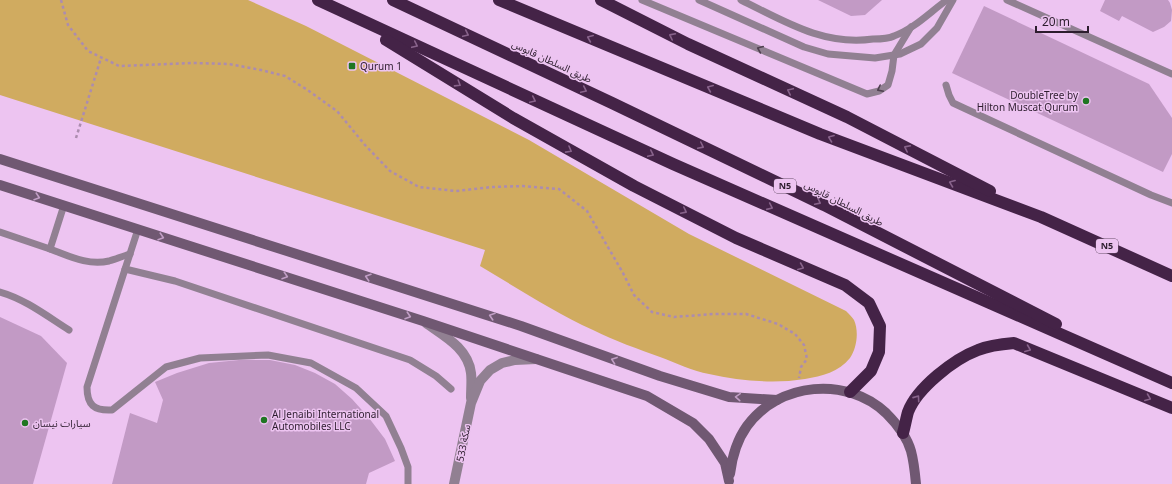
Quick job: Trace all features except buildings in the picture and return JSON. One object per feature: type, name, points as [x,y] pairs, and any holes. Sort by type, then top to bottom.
[{"type":"highway","points":[[318,0],[341,12],[673,164],[1172,383]]},
{"type":"highway","name":"طريق السلطان قابوس","points":[[393,0],[612,103],[817,202],[1172,383]]},
{"type":"highway","name":"N5","points":[[499,0],[820,134],[1041,217],[1172,276]]},
{"type":"highway","points":[[601,0],[688,44],[847,117],[1041,217]]},
{"type":"highway","points":[[341,12],[513,118],[634,186],[736,238],[845,285],[869,303],[880,326],[879,352],[871,371],[850,392]]},
{"type":"highway","points":[[903,433],[908,412],[919,395],[933,379],[946,368],[978,350],[995,345],[1014,343],[1169,407]]},
{"type":"street","points":[[0,159],[521,326],[660,376],[729,397],[777,400]]},
{"type":"street","points":[[0,185],[540,359],[647,396],[693,423],[708,439],[725,463],[729,483]]},
{"type":"street","name":"سكة 533","points":[[423,321],[458,346],[467,359],[471,372],[471,403]]},
{"type":"street","name":"سكة 533","points":[[454,484],[471,403],[480,381],[490,370],[502,362],[540,359]]},
{"type":"street","points":[[729,483],[731,462],[737,443],[747,426],[761,411],[777,400],[796,392],[825,388],[850,392],[866,398],[893,420],[903,433],[911,450],[915,467],[916,484]]},
{"type":"lane","points":[[642,0],[867,94],[879,91],[888,85],[894,55],[911,28]]},
{"type":"lane","points":[[699,0],[804,47],[822,52],[875,58],[900,54],[921,44],[938,28],[953,0]]},
{"type":"lane","points":[[741,0],[812,34],[836,40],[858,42],[893,37],[911,28],[947,0]]},
{"type":"lane","points":[[1007,0],[1172,74]]},
{"type":"lane","points":[[946,85],[953,103],[1144,192],[1172,203]]},
{"type":"lane","points":[[50,249],[64,205]]},
{"type":"lane","points":[[138,229],[87,387],[87,397],[92,406],[101,410],[112,410],[166,367],[200,358],[268,355],[311,363],[356,388],[386,416],[408,467],[408,484]]},
{"type":"lane","points":[[1,234],[50,249],[84,262],[109,261],[130,254]]},
{"type":"lane","points":[[125,269],[174,281],[410,360],[436,376],[451,389]]},
{"type":"lane","points":[[0,292],[16,298],[69,330]]},
{"type":"path","points":[[61,0],[68,26],[88,51],[119,66],[193,63],[229,64],[285,76],[337,111],[365,145],[390,171],[419,186],[456,191],[492,187],[523,186],[559,189],[586,212],[623,272],[634,295],[652,312],[674,317],[713,314],[746,314],[778,324],[795,334],[804,345],[806,359],[801,367],[796,392]]},
{"type":"path","points":[[76,138],[101,58]]},
{"type":"shaded area","points":[[0,0],[248,0],[306,26],[529,140],[689,234],[846,311],[856,324],[856,344],[852,354],[846,363],[835,370],[824,375],[793,381],[757,381],[697,371],[610,338],[550,308],[480,266],[485,250],[0,95]]},
{"type":"place","name":"Qurum 1","points":[[352,66]]},
{"type":"place","name":"DoubleTree by Hilton Muscat Qurum","points":[[1086,101]]},
{"type":"place","name":"Al Jenaibi International Automobiles LLC","points":[[264,420]]},
{"type":"place","name":"سيارات نيسان","points":[[25,423]]}]
